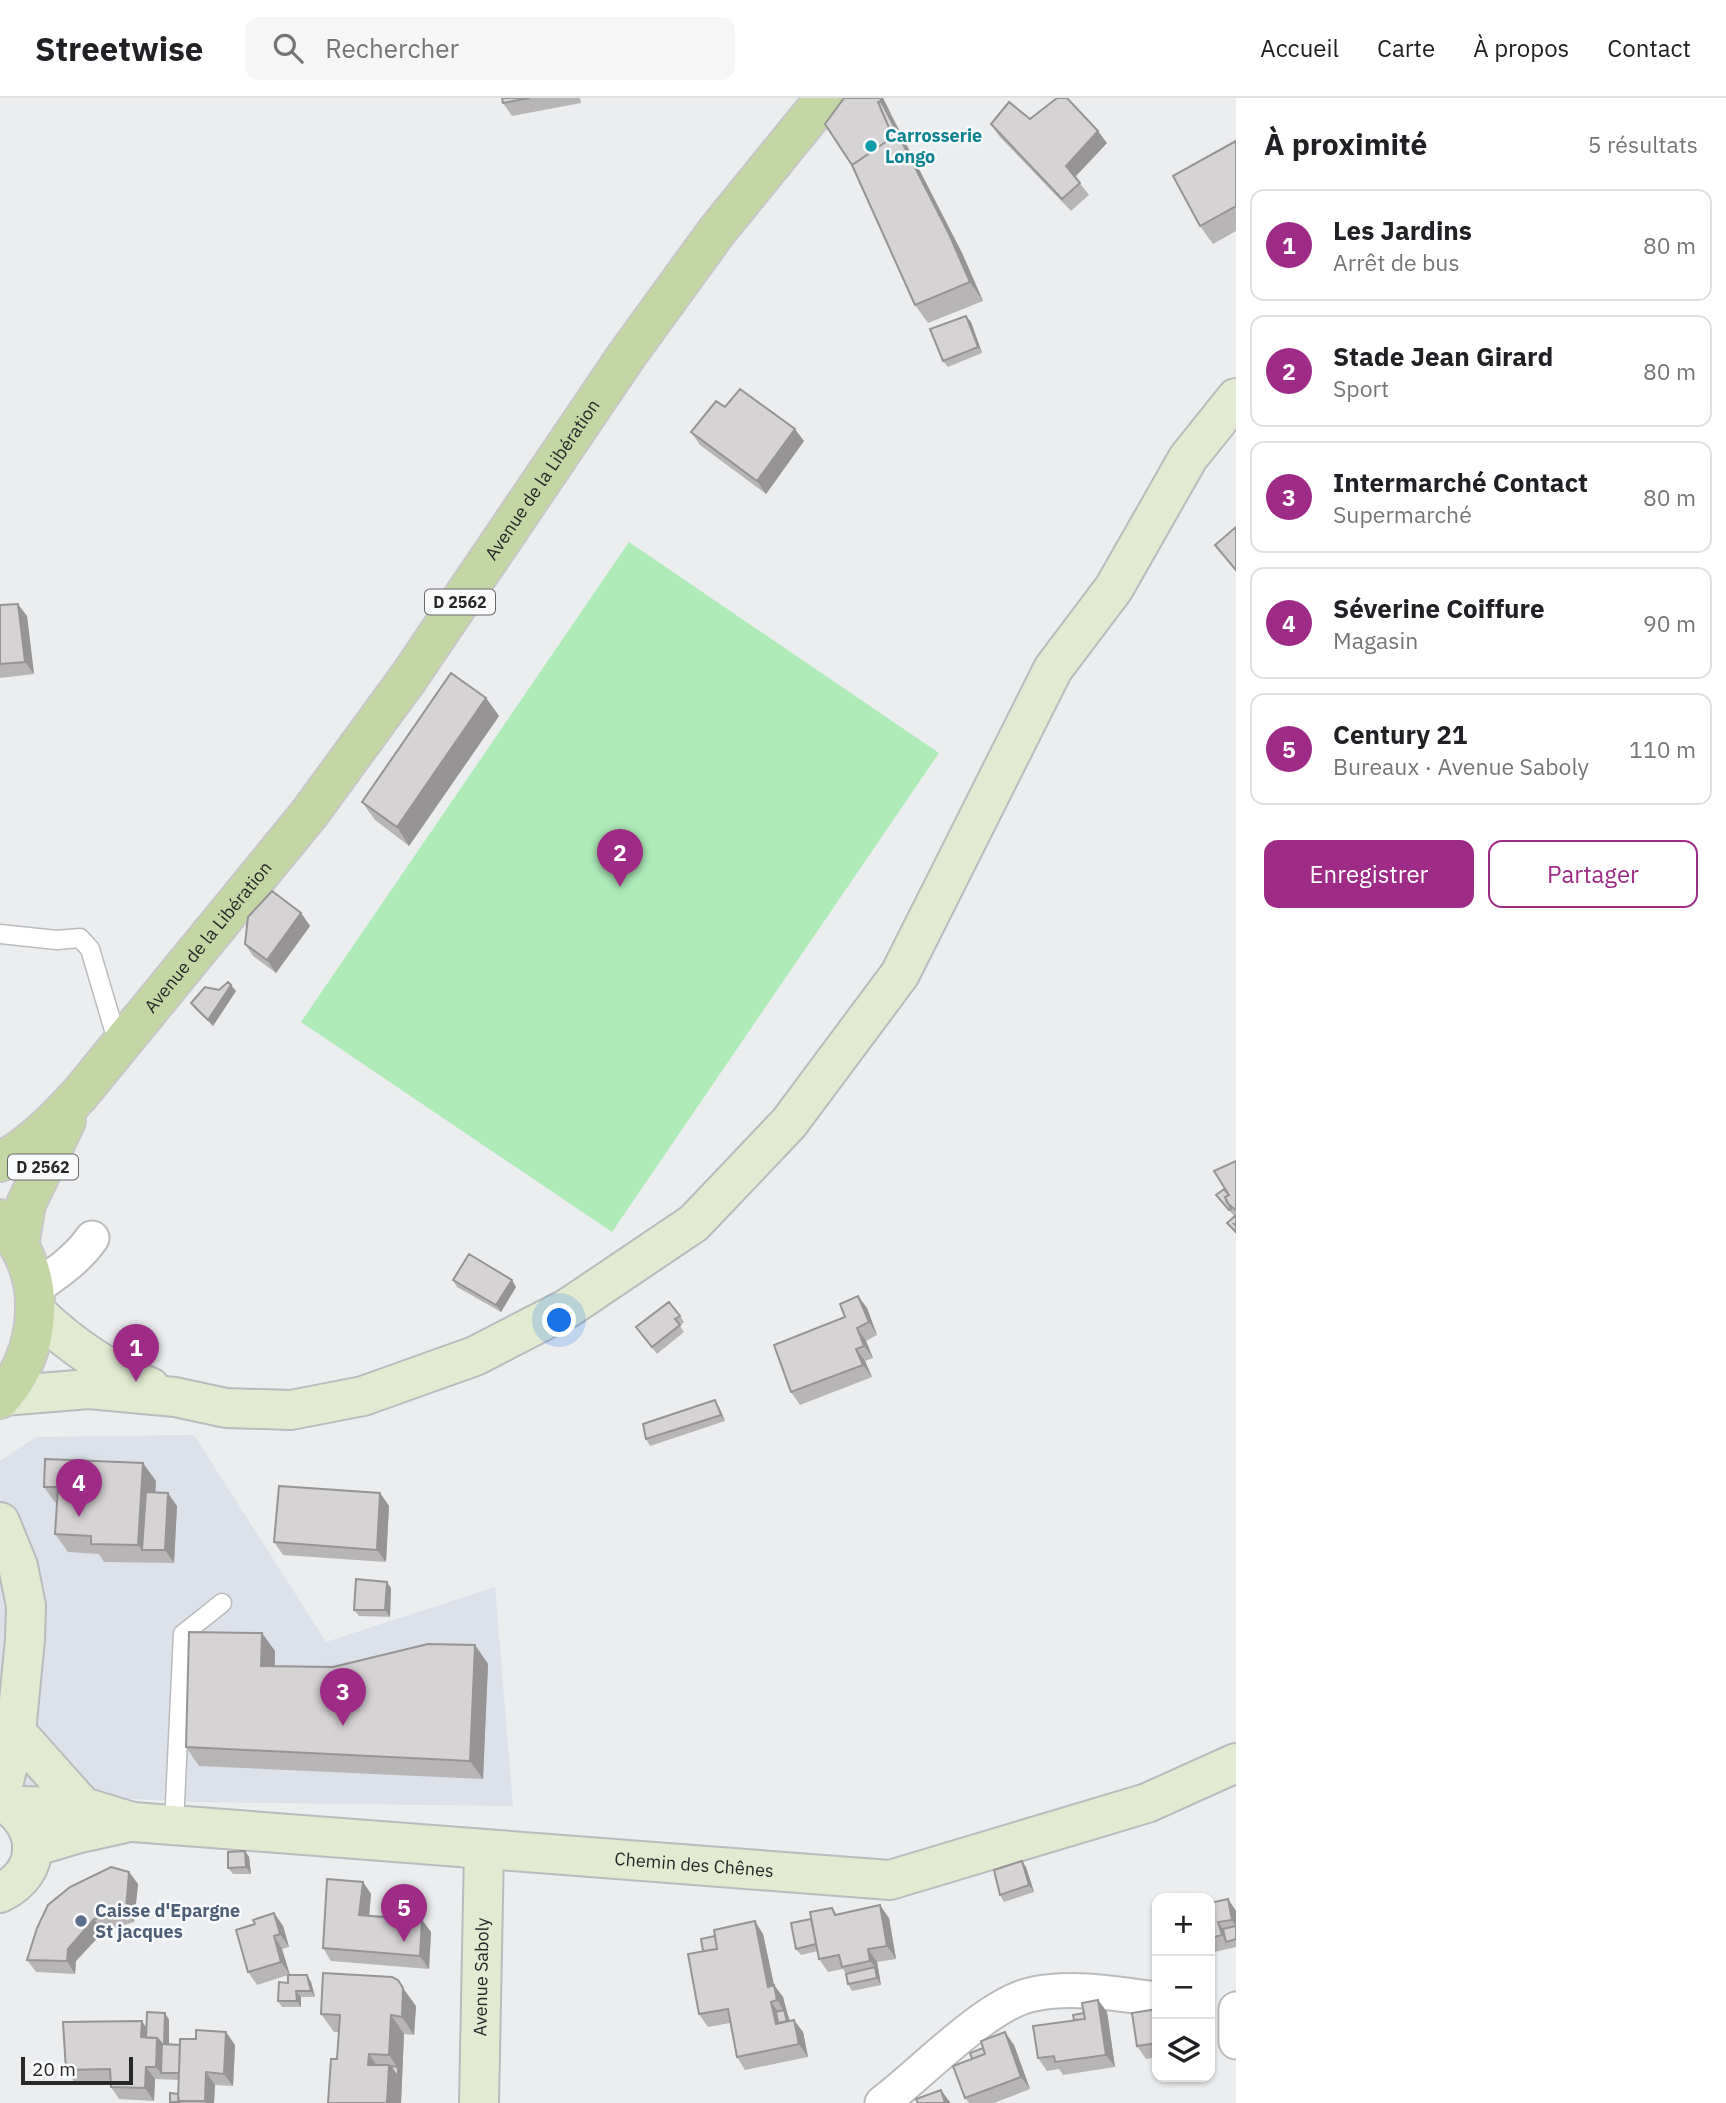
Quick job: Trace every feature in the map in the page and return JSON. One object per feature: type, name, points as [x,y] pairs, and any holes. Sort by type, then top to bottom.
[{"type":"main road","name":"Avenue de la Libération","points":[[0,1162],[18,1153],[46,1131],[80,1094],[309,814],[409,677],[642,334],[717,231],[825,98]]},
{"type":"main road","name":"Avenue de la Libération","points":[[10,1232],[80,1094]]},
{"type":"main road","points":[[2,1397],[20,1371],[32,1342],[35,1300],[28,1266],[10,1232]]},
{"type":"street","points":[[2,1397],[89,1389],[175,1398],[226,1408],[291,1410],[363,1396],[475,1356],[568,1308],[694,1223],[789,1122],[900,974],[1053,669],[1114,588],[1188,458],[1236,398]]},
{"type":"street","points":[[92,1238],[84,1251],[35,1300],[55,1331],[136,1382],[175,1398]]},
{"type":"street","points":[[0,1524],[18,1566],[26,1606],[19,1639],[16,1732],[4,1801],[23,1817],[30,1831],[32,1847],[30,1863],[22,1876],[0,1893]]},
{"type":"street","points":[[16,1732],[83,1807]]},
{"type":"street","name":"Chemin des Chênes","points":[[4,1801],[83,1807],[133,1822],[890,1880],[1147,1803],[1236,1763]]},
{"type":"street","name":"Chemin des Chênes","points":[[32,1847],[133,1822]]},
{"type":"street","name":"Avenue Saboly","points":[[479,2103],[484,1849]]},
{"type":"street","points":[[882,2103],[972,2027],[1001,2007],[1032,1994],[1081,1991],[1152,1998]]},
{"type":"lane","points":[[0,934],[57,940],[80,938],[85,942],[90,949],[120,1047]]},
{"type":"lane","points":[[174,1824],[183,1634],[222,1603]]},
{"type":"shaded area","points":[[194,1435],[326,1642],[495,1587],[513,1806],[193,1802],[0,1792],[0,1461],[36,1437]]},
{"type":"green space","points":[[629,542],[939,753],[612,1232],[301,1022]]},
{"type":"building","points":[[502,98],[530,98],[503,103]]},
{"type":"building","name":"Carrosserie Longo","points":[[844,98],[880,98],[883,104],[878,102],[893,137],[852,165],[825,124]]},
{"type":"building","points":[[1057,98],[1067,98],[1098,131],[1066,166],[1080,183],[1062,199],[991,124],[1009,102],[1030,119]]},
{"type":"building","points":[[881,101],[949,234],[970,282],[915,305],[852,165],[893,137],[878,102]]},
{"type":"building","points":[[1236,141],[1236,206],[1200,226],[1173,176]]},
{"type":"building","points":[[966,316],[978,347],[943,361],[930,329]]},
{"type":"building","points":[[740,389],[795,429],[757,481],[691,432],[716,401],[725,407]]},
{"type":"building","points":[[1236,527],[1236,570],[1215,545]]},
{"type":"building","points":[[18,604],[25,662],[0,664],[0,605]]},
{"type":"building","points":[[451,673],[486,698],[397,827],[362,802]]},
{"type":"building","points":[[272,891],[301,913],[267,960],[245,944],[248,917]]},
{"type":"building","points":[[228,982],[231,985],[208,1020],[191,1003],[205,987],[219,990]]},
{"type":"building","points":[[1236,1161],[1236,1210],[1227,1203],[1225,1197],[1229,1195],[1214,1171]]},
{"type":"building","points":[[1224,1189],[1229,1195],[1225,1197],[1231,1209],[1229,1210],[1216,1195]]},
{"type":"building","points":[[1236,1215],[1234,1224],[1236,1232],[1227,1223]]},
{"type":"building","points":[[469,1254],[512,1280],[496,1305],[453,1280]]},
{"type":"building","points":[[858,1296],[869,1322],[857,1328],[864,1346],[856,1349],[863,1365],[791,1392],[774,1345],[845,1317],[840,1304]]},
{"type":"building","points":[[669,1302],[680,1316],[675,1319],[680,1325],[652,1347],[636,1327]]},
{"type":"building","points":[[715,1400],[721,1415],[646,1439],[643,1424]]},
{"type":"building","points":[[45,1459],[143,1463],[138,1545],[91,1544],[91,1536],[55,1534],[58,1487],[44,1487]]},
{"type":"building","points":[[279,1486],[380,1493],[377,1550],[274,1542]]},
{"type":"building","points":[[146,1492],[168,1493],[165,1550],[142,1550]]},
{"type":"building","points":[[356,1579],[387,1582],[385,1610],[354,1610]]},
{"type":"building","points":[[189,1632],[262,1633],[261,1666],[333,1667],[428,1644],[475,1645],[470,1761],[186,1747]]},
{"type":"building","points":[[245,1851],[246,1867],[228,1868],[228,1852]]},
{"type":"building","points":[[1022,1861],[1029,1885],[1000,1895],[994,1870]]},
{"type":"building","points":[[111,1867],[129,1872],[126,1909],[94,1919],[68,1949],[67,1961],[27,1960],[48,1905],[70,1887]]},
{"type":"building","points":[[327,1879],[363,1882],[359,1915],[422,1920],[420,1956],[323,1948]]},
{"type":"building","points":[[1228,1899],[1232,1920],[1218,1922],[1222,1935],[1215,1937],[1215,1902]]},
{"type":"building","points":[[880,1905],[887,1946],[868,1949],[870,1961],[842,1967],[839,1955],[819,1959],[810,1912],[832,1908],[835,1915]]},
{"type":"building","points":[[274,1913],[280,1934],[274,1936],[281,1962],[248,1972],[236,1930],[255,1924],[253,1920]]},
{"type":"building","points":[[811,1919],[816,1944],[796,1949],[791,1923]]},
{"type":"building","points":[[755,1921],[768,1987],[774,1985],[777,2000],[771,2002],[776,2024],[794,2020],[799,2044],[737,2057],[728,2009],[699,2014],[688,1954],[717,1949],[714,1930]]},
{"type":"building","points":[[1236,1926],[1236,1939],[1226,1942],[1223,1929]]},
{"type":"building","points":[[715,1936],[717,1949],[703,1951],[701,1939]]},
{"type":"building","points":[[875,1967],[877,1978],[848,1984],[846,1974]]},
{"type":"building","points":[[323,1973],[392,1977],[398,1980],[403,1988],[402,2017],[391,2015],[389,2055],[369,2054],[368,2065],[389,2065],[387,2103],[328,2103],[331,2059],[337,2059],[340,2015],[321,2014]]},
{"type":"building","points":[[288,1975],[307,1975],[311,1991],[296,1991],[297,2001],[278,2001],[279,1982],[288,1983]]},
{"type":"building","points":[[1098,2000],[1106,2055],[1055,2062],[1054,2056],[1038,2058],[1033,2026],[1085,2019],[1082,2003]]},
{"type":"building","points":[[784,2010],[787,2021],[778,2023],[776,2012]]},
{"type":"building","points":[[1152,2010],[1152,2044],[1137,2046],[1132,2013]]},
{"type":"building","points":[[147,2012],[165,2013],[164,2044],[180,2045],[179,2073],[161,2073],[162,2044],[157,2038],[146,2038]]},
{"type":"building","points":[[1084,2013],[1085,2019],[1074,2020],[1073,2015]]},
{"type":"building","points":[[142,2021],[141,2037],[157,2038],[156,2067],[146,2067],[145,2088],[111,2087],[110,2069],[66,2070],[63,2022]]},
{"type":"building","points":[[196,2030],[226,2032],[224,2074],[206,2072],[205,2101],[178,2101],[180,2039],[196,2039]]},
{"type":"building","points":[[1005,2032],[1021,2077],[965,2098],[953,2066],[985,2054],[981,2041]]},
{"type":"building","points":[[983,2048],[985,2054],[972,2059],[970,2053]]},
{"type":"building","points":[[390,2066],[398,2067],[398,2077]]},
{"type":"building","points":[[941,2090],[945,2103],[918,2103],[916,2099]]},
{"type":"building","points":[[170,2093],[178,2094],[179,2102],[170,2102]]},
{"type":"place","name":"Carrosserie Longo","points":[[871,146]]},
{"type":"place","name":"Stade Jean Girard","points":[[620,887]]},
{"type":"place","name":"Les Jardins","points":[[136,1382]]},
{"type":"place","name":"Séverine Coiffure","points":[[79,1517]]},
{"type":"place","name":"Intermarché Contact","points":[[343,1726]]},
{"type":"place","name":"Caisse d'Epargne St jacques","points":[[81,1921]]},
{"type":"place","name":"Century 21","points":[[404,1942]]}]
